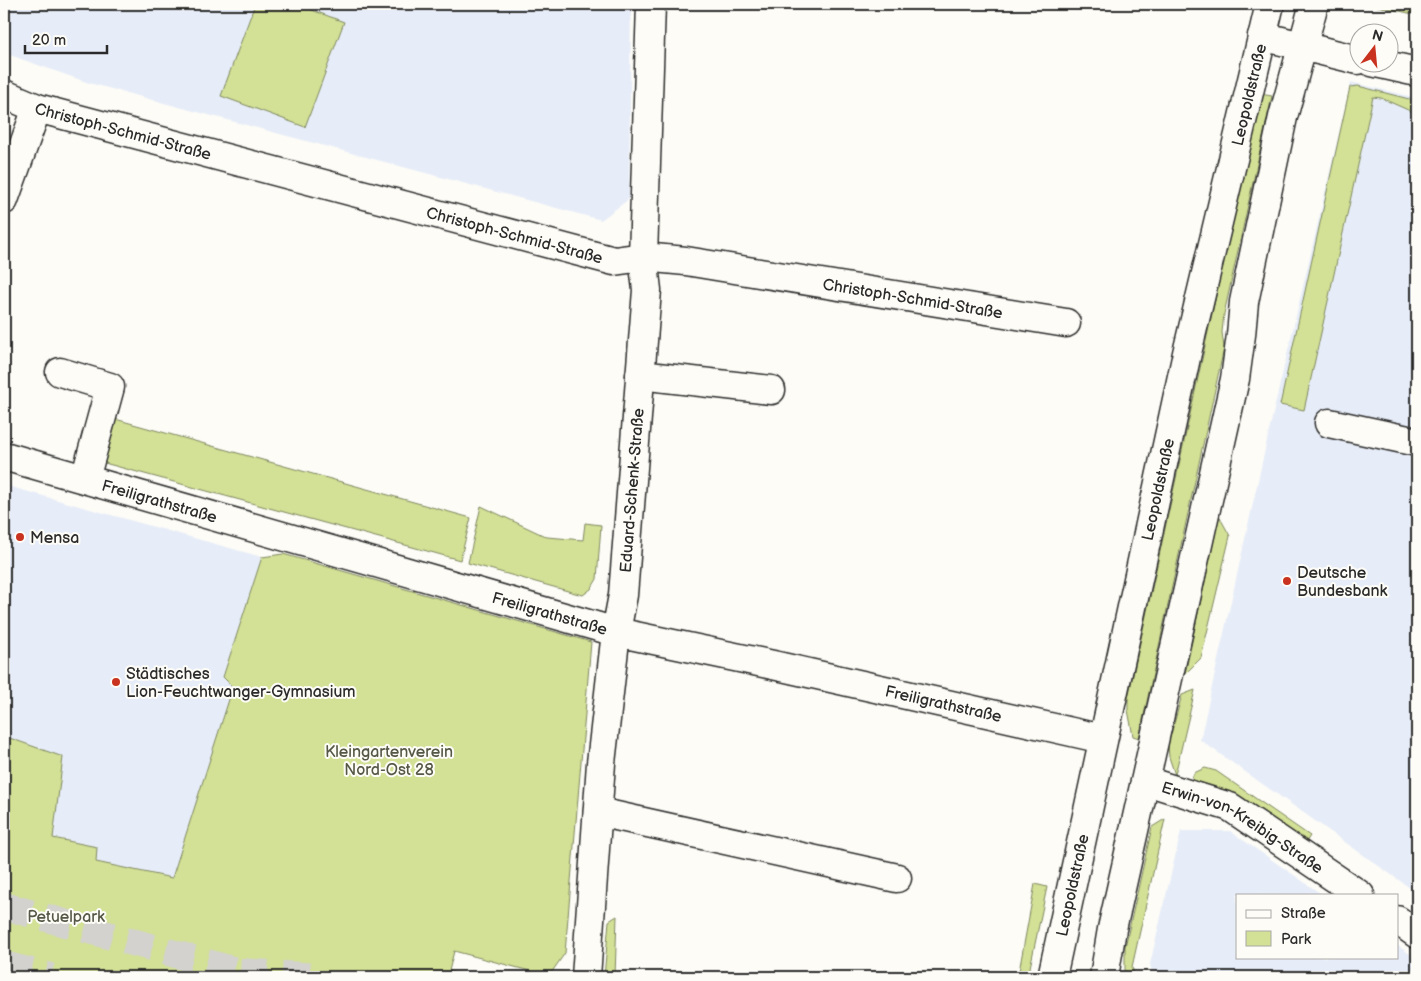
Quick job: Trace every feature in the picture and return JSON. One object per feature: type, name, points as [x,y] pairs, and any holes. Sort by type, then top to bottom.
[{"type":"street","name":"Eduard-Schenk-Straße","points":[[586,977],[601,763],[616,632],[623,595],[647,290],[643,257],[650,4]]},
{"type":"street","name":"Leopoldstraße","points":[[1052,977],[1187,353],[1270,4]]},
{"type":"street","points":[[1104,977],[1112,929],[1235,379],[1246,292],[1283,117],[1314,4]]},
{"type":"street","points":[[1262,36],[1348,58]]},
{"type":"street","points":[[1398,68],[1417,72]]},
{"type":"street","name":"Christoph-Schmid-Straße","points":[[4,94],[38,108],[614,261],[643,257],[686,261],[1066,323]]},
{"type":"street","points":[[4,200],[38,108]]},
{"type":"street","points":[[60,372],[110,387],[85,479]]},
{"type":"street","points":[[640,375],[771,390]]},
{"type":"street","points":[[1328,423],[1417,442]]},
{"type":"street","name":"Freiligrathstraße","points":[[4,456],[616,632],[1103,739]]},
{"type":"street","name":"Erwin-von-Kreibig-Straße","points":[[1146,780],[1230,807],[1359,894]]},
{"type":"street","points":[[598,812],[897,878]]},
{"type":"street","points":[[1398,921],[1417,934]]},
{"type":"shaded area","points":[[4,4],[631,4],[629,199],[601,220],[89,83],[4,53]]},
{"type":"shaded area","points":[[1351,82],[1417,98],[1417,893],[1200,740],[1272,418]]},
{"type":"shaded area","name":"Städtisches Lion-Feuchtwanger-Gymnasium","points":[[4,485],[262,557],[223,676],[233,687],[172,878],[96,862],[97,847],[4,827]]},
{"type":"shaded area","points":[[1181,831],[1230,831],[1322,894],[1236,894],[1236,958],[1398,958],[1398,946],[1417,959],[1417,977],[1153,977],[1150,964]]},
{"type":"green space","points":[[255,4],[296,4],[344,22],[305,127],[221,96]]},
{"type":"green space","points":[[1369,4],[1417,4],[1417,15]]},
{"type":"green space","points":[[1358,86],[1417,101],[1417,114],[1381,98],[1373,97],[1304,410],[1280,405],[1350,87]]},
{"type":"green space","points":[[1260,94],[1272,96],[1224,314],[1222,332],[1224,348],[1139,738],[1133,736],[1128,710],[1128,698]]},
{"type":"green space","points":[[108,417],[471,518],[460,560],[97,461]]},
{"type":"green space","points":[[481,506],[547,537],[583,540],[585,523],[601,525],[597,579],[591,589],[583,595],[468,563]]},
{"type":"green space","points":[[1219,516],[1230,536],[1201,658],[1185,674]]},
{"type":"green space","name":"Kleingartenverein Nord-Ost 28","points":[[283,554],[591,642],[565,953],[549,976],[454,951],[449,971],[473,977],[4,977],[4,736],[63,757],[53,838],[97,847],[96,862],[172,878],[233,687],[223,677],[262,557]]},
{"type":"green space","points":[[1195,690],[1175,775],[1169,757],[1168,745],[1182,695]]},
{"type":"green space","points":[[1205,768],[1216,771],[1310,836],[1304,845],[1190,783],[1194,773]]},
{"type":"green space","points":[[1165,819],[1132,967],[1135,977],[1125,977],[1125,947],[1152,827]]},
{"type":"green space","points":[[1035,884],[1047,887],[1028,977],[1018,977]]},
{"type":"green space","points":[[617,916],[615,977],[604,977],[609,921]]},
{"type":"tunnel","points":[[4,906],[257,977]]},
{"type":"tunnel","points":[[4,965],[51,977]]},
{"type":"tunnel","points":[[240,972],[320,977]]},
{"type":"place","name":"Mensa","points":[[20,537]]},
{"type":"place","name":"Deutsche Bundesbank","points":[[1287,581]]},
{"type":"place","name":"Städtisches Lion-Feuchtwanger-Gymnasium","points":[[116,682]]},
{"type":"park label","name":"Petuelpark","points":[[66,916]]}]
